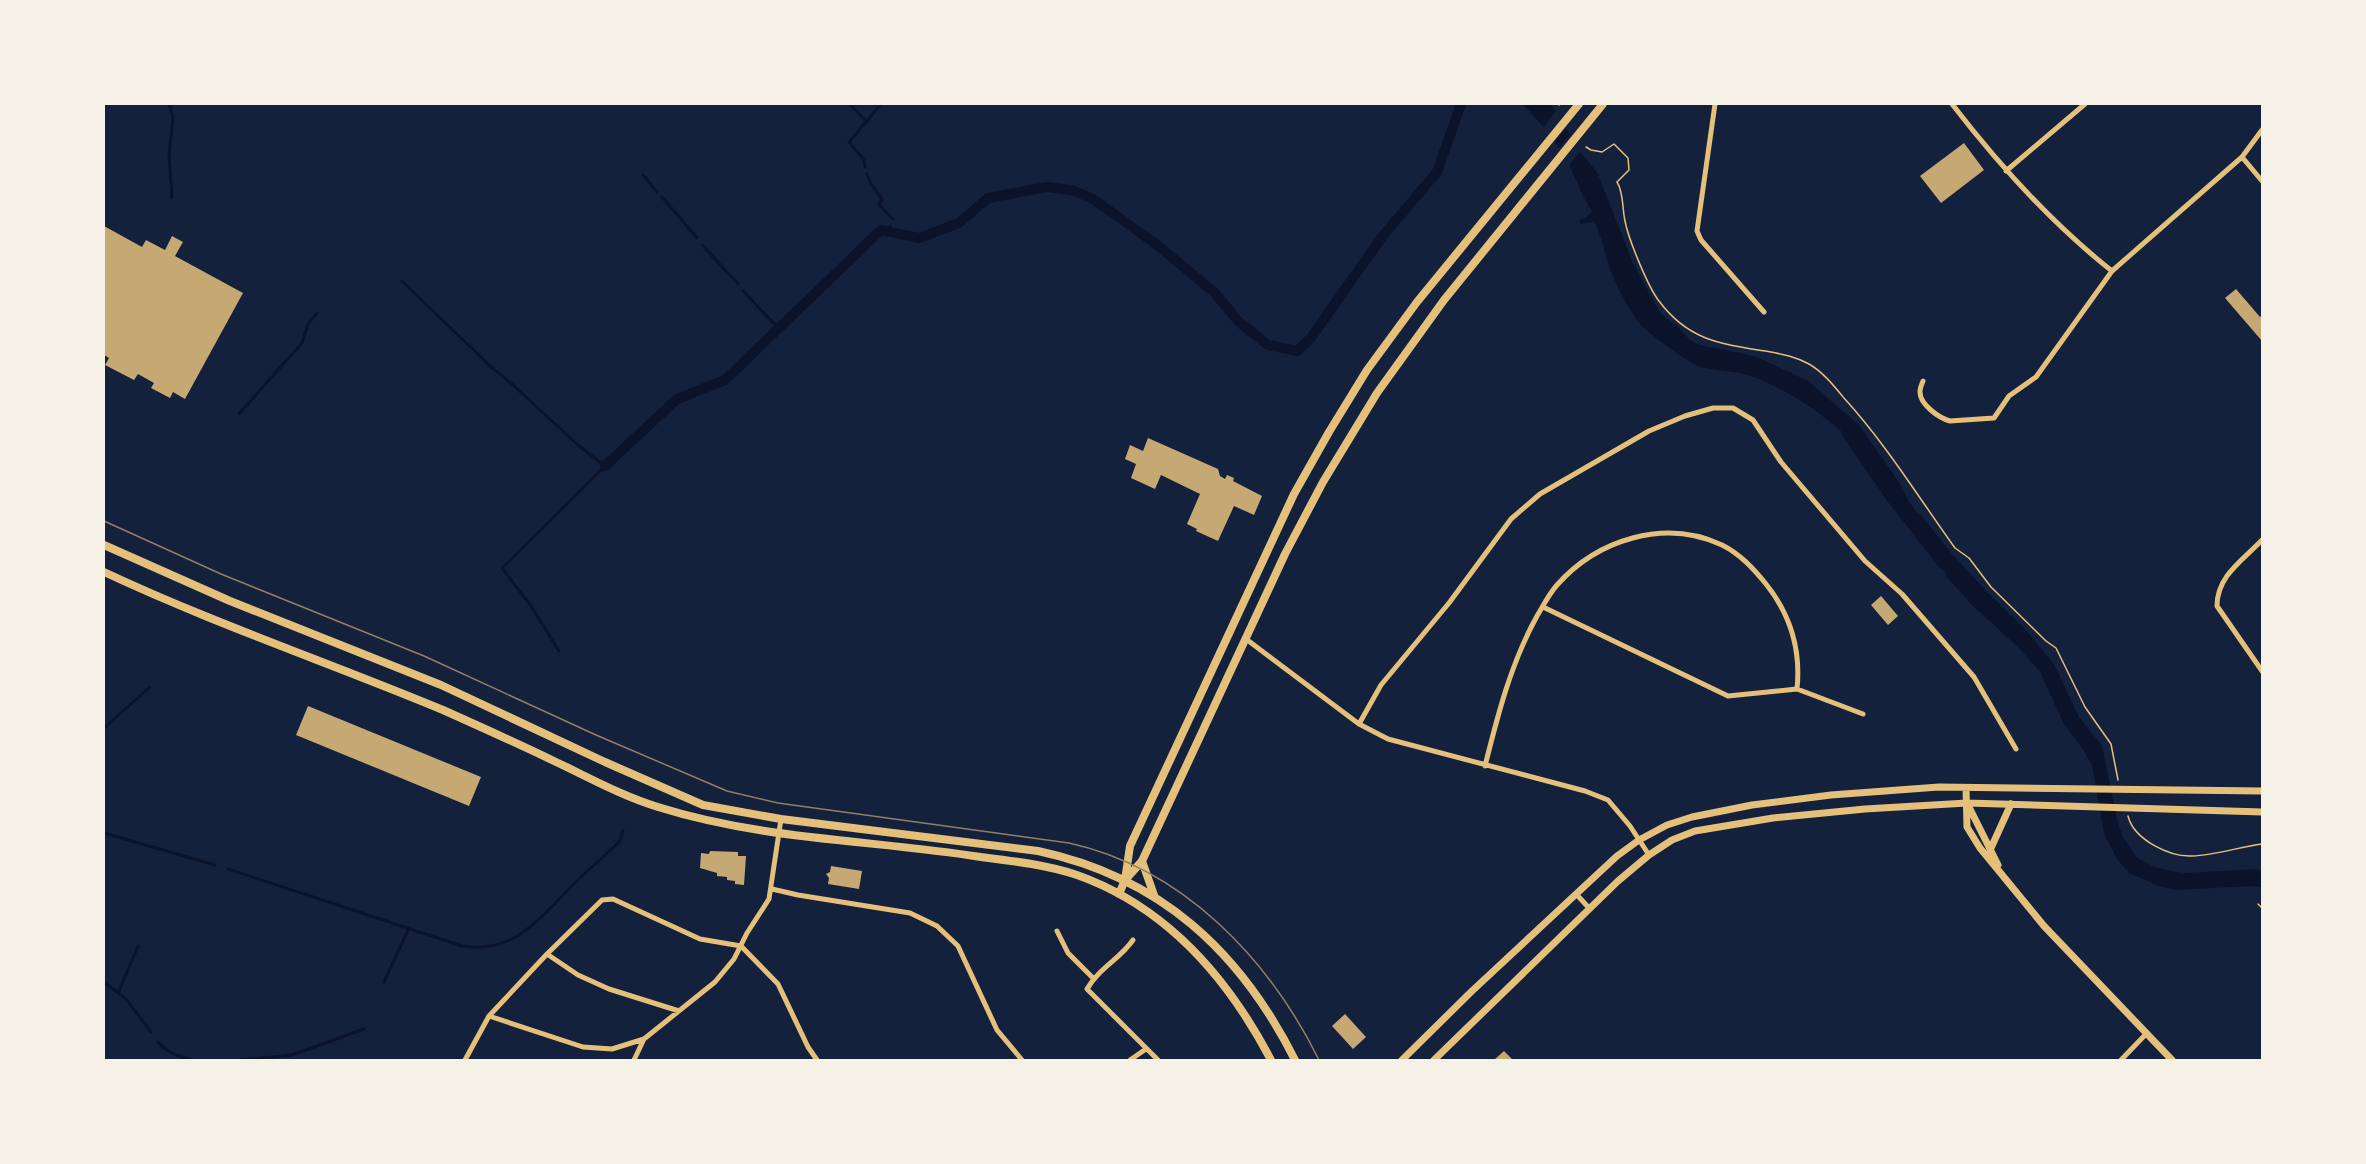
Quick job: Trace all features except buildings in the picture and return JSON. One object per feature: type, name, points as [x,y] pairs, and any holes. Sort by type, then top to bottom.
[{"type":"main road","points":[[1125,880],[1142,861],[1286,554],[1323,482],[1377,393],[1444,300],[1603,104]]},
{"type":"main road","points":[[1119,894],[1125,880],[1130,846],[1305,472],[1367,370],[1417,302],[1576,107]]},
{"type":"main road","points":[[104,545],[230,601],[441,685],[677,795],[729,811],[1038,851],[1092,865],[1125,880],[1155,898],[1199,930],[1238,971],[1280,1031],[1295,1060]]},
{"type":"main road","points":[[104,572],[221,624],[442,710],[517,743],[627,797],[752,831],[950,852],[1074,874],[1119,894],[1150,912],[1175,931],[1199,954],[1229,991],[1271,1060]]},
{"type":"main road","points":[[1142,861],[1155,898]]},
{"type":"street","points":[[1715,104],[1696,231],[1701,240],[1764,312]]},
{"type":"street","points":[[1952,104],[2006,171],[2061,226],[2112,271]]},
{"type":"street","points":[[2006,171],[2085,104]]},
{"type":"street","points":[[1923,381],[1920,391],[1922,402],[1943,419],[1950,421],[1994,418],[2009,396],[2036,377],[2112,271],[2242,157],[2262,130]]},
{"type":"street","points":[[2242,157],[2262,181]]},
{"type":"street","points":[[1359,724],[1381,685],[1449,603],[1511,519],[1540,494],[1649,431],[1685,416],[1713,408],[1733,408],[1753,420],[1781,462],[1865,561],[1902,594],[1974,677],[2016,749]]},
{"type":"street","points":[[1485,766],[1510,674],[1523,641],[1543,607],[1556,586],[1583,561],[1618,541],[1652,534],[1689,535],[1722,545],[1750,564],[1781,603],[1800,664],[1797,689]]},
{"type":"street","points":[[2262,540],[2222,581],[2217,594],[2217,606],[2262,671]]},
{"type":"street","points":[[1543,607],[1728,696],[1797,689],[1863,714]]},
{"type":"street","points":[[1246,639],[1359,724],[1388,739],[1585,791],[1608,800],[1649,855]]},
{"type":"street","points":[[1402,1060],[1617,856],[1639,840],[1667,825],[1692,817],[1752,805],[1831,795],[1939,787],[2262,792]]},
{"type":"street","points":[[1966,788],[1967,827],[1980,848],[2043,926],[2172,1060]]},
{"type":"street","points":[[1967,803],[2001,872]]},
{"type":"street","points":[[1434,1060],[1649,855],[1672,840],[1695,831],[1722,825],[1865,809],[1967,803],[2262,812]]},
{"type":"street","points":[[1991,849],[2011,804]]},
{"type":"street","points":[[489,1016],[583,1047],[612,1049],[644,1039],[715,982],[741,946],[769,899],[781,819]]},
{"type":"street","points":[[772,889],[910,914],[938,926],[958,946],[997,1030],[1022,1060]]},
{"type":"street","points":[[1576,894],[1590,909]]},
{"type":"street","points":[[465,1060],[489,1016],[602,900],[613,899],[700,939],[741,946],[778,984],[808,1047],[817,1060]]},
{"type":"street","points":[[1057,932],[1068,953],[1093,978]]},
{"type":"street","points":[[1133,940],[1127,950],[1093,978],[1087,989],[1158,1060]]},
{"type":"street","points":[[547,954],[578,975],[609,989],[679,1011]]},
{"type":"street","points":[[2121,1060],[2146,1034]]},
{"type":"street","points":[[634,1060],[644,1039]]},
{"type":"street","points":[[1130,1060],[1146,1049]]},
{"type":"path","points":[[1586,147],[1602,152],[1614,144],[1628,158],[1629,170],[1617,182],[1621,192],[1624,218],[1631,242],[1658,300],[1686,327],[1699,336],[1718,343],[1792,356],[1808,363],[1821,373],[1872,430],[1955,548],[1972,562],[1996,592],[2056,648],[2085,706],[2111,744],[2120,788]]},
{"type":"path","points":[[2126,810],[2129,821],[2148,842],[2178,854],[2194,856],[2262,844]]},
{"type":"path","points":[[2258,904],[2262,908]]},
{"type":"water","points":[[1522,104],[1551,104],[1582,154],[1597,172],[1633,263],[1661,314],[1690,340],[1700,345],[1755,356],[1808,381],[1859,425],[1901,485],[1917,513],[1986,591],[2026,630],[2054,664],[2079,717],[2102,746],[2118,823],[2123,837],[2137,858],[2157,868],[2184,873],[2256,869],[2262,871],[2262,888],[2251,886],[2177,890],[2161,887],[2129,873],[2117,859],[2104,834],[2092,765],[2064,724],[2040,672],[2020,649],[1971,604],[1946,576],[1945,571],[1939,567],[1888,502],[1841,431],[1801,401],[1779,388],[1749,375],[1693,364],[1658,340],[1640,324],[1614,279],[1595,224],[1592,222],[1581,224],[1579,221],[1592,211],[1566,160],[1549,134]]},
{"type":"pier","points":[[1557,110],[1568,126],[1552,145],[1542,129]]},
{"type":"pier","points":[[1572,132],[1582,149],[1567,168],[1556,152]]},
{"type":"waterway","points":[[169,104],[173,117],[169,156],[172,198]]},
{"type":"waterway","points":[[850,104],[867,122]]},
{"type":"waterway","points":[[865,167],[864,160],[849,142],[881,104]]},
{"type":"waterway","points":[[605,466],[677,399],[725,380],[881,230],[919,238],[959,223],[988,198],[1047,187],[1072,190],[1093,199],[1156,244],[1214,292],[1239,322],[1268,345],[1297,351],[1310,339],[1382,237],[1437,172],[1461,104]]},
{"type":"waterway","points":[[867,174],[882,199],[879,205],[893,219]]},
{"type":"waterway","points":[[643,175],[657,192]]},
{"type":"waterway","points":[[662,197],[697,238]]},
{"type":"waterway","points":[[888,231],[890,226]]},
{"type":"waterway","points":[[702,245],[738,284]]},
{"type":"waterway","points":[[402,281],[490,366],[579,446],[605,466],[502,568],[531,606],[559,651]]},
{"type":"waterway","points":[[743,291],[779,329]]},
{"type":"waterway","points":[[239,414],[302,343],[308,324],[317,313]]},
{"type":"waterway","points":[[104,728],[150,687]]},
{"type":"waterway","points":[[228,869],[462,946],[481,947],[498,945],[513,939],[539,920],[620,841],[623,830]]},
{"type":"waterway","points":[[104,833],[215,865]]},
{"type":"waterway","points":[[384,982],[409,928]]},
{"type":"waterway","points":[[119,991],[138,946]]},
{"type":"waterway","points":[[104,982],[126,999],[151,1032]]},
{"type":"waterway","points":[[240,1060],[292,1055],[364,1029]]},
{"type":"waterway","points":[[158,1042],[169,1051],[192,1060]]},
{"type":"tram line","points":[[104,521],[221,574],[424,656],[596,735],[727,791],[778,803],[1069,843],[1110,855],[1149,873],[1185,896],[1218,923],[1275,987],[1299,1023],[1319,1060]]}]
